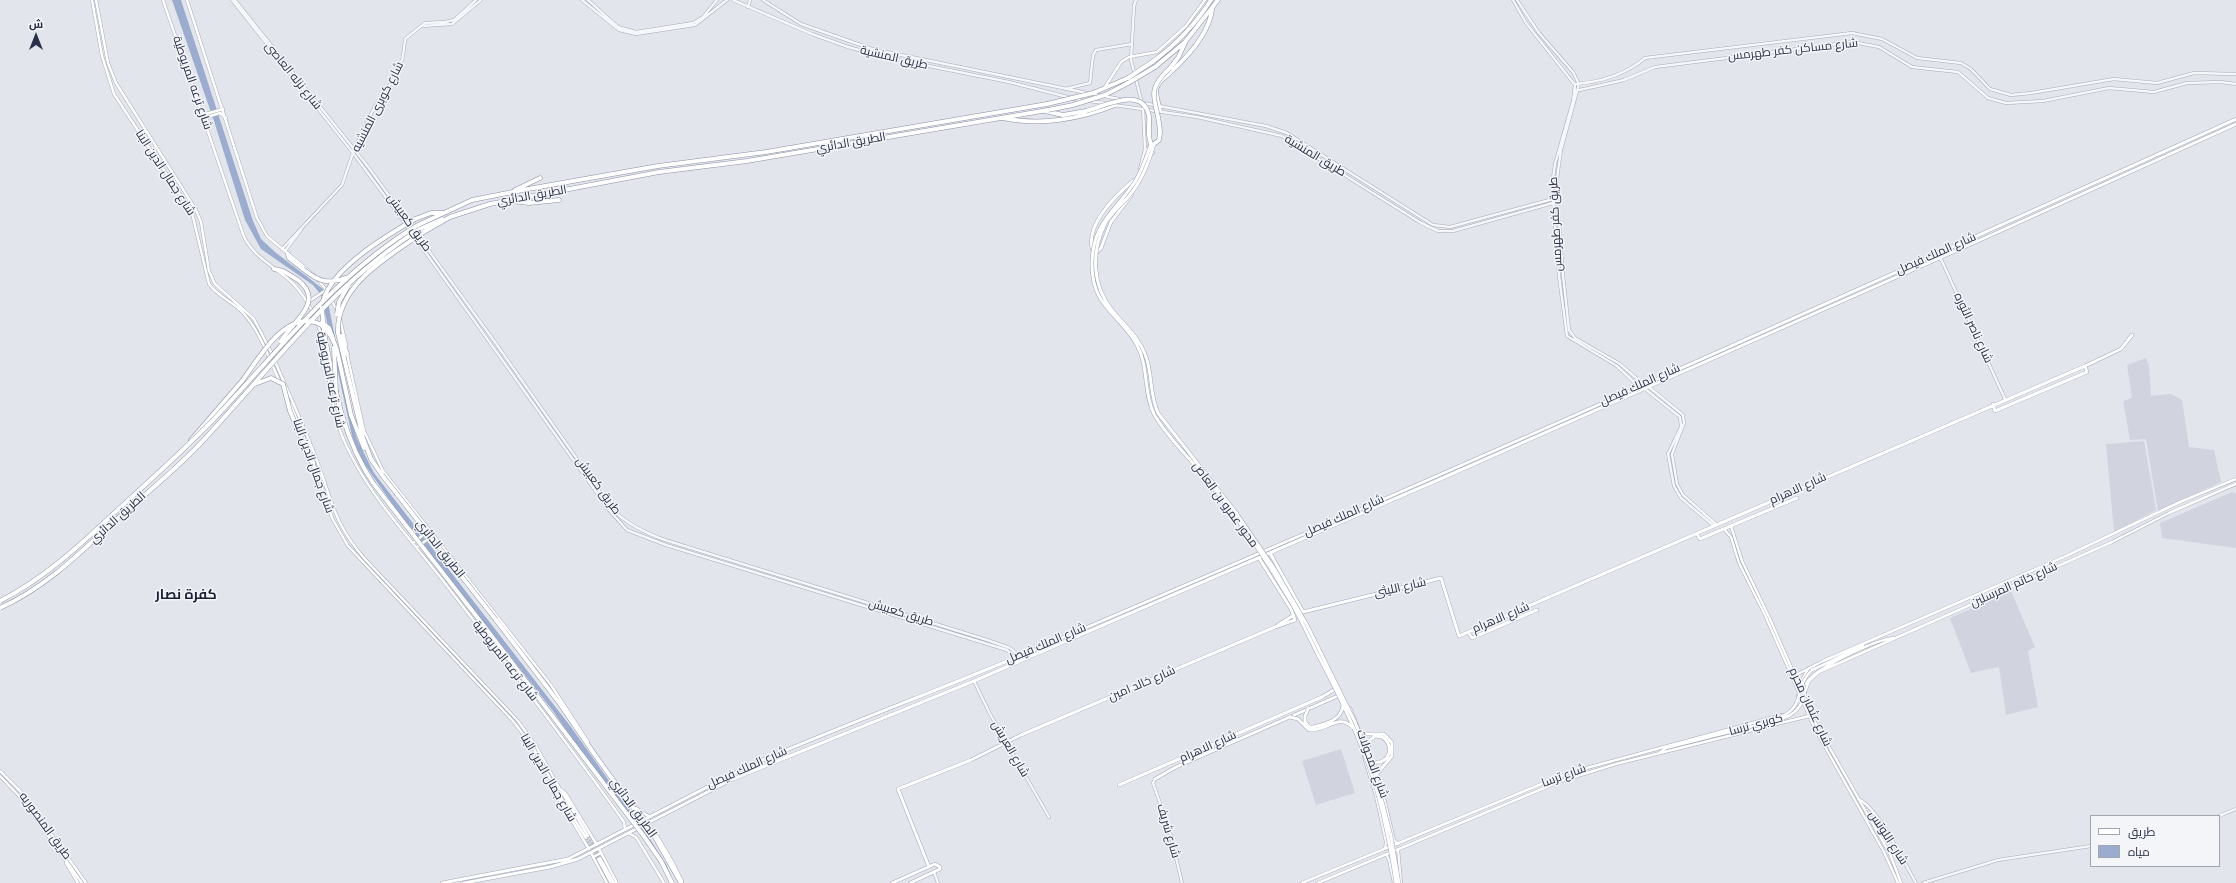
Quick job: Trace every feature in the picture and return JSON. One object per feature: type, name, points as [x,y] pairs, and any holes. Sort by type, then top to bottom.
[{"type":"highway","name":"الطريق الدائري","points":[[0,601],[38,580],[61,562],[187,446],[280,345],[350,276],[386,245],[418,225],[472,200],[512,192],[644,168],[746,155],[831,141],[1047,104],[1093,93],[1128,78],[1152,62],[1194,25],[1211,0]]},
{"type":"highway","name":"الطريق الدائري","points":[[0,608],[33,590],[64,567],[192,452],[300,331],[357,275],[388,250],[421,231],[450,217],[481,206],[510,200],[647,174],[768,158],[1081,103],[1105,95],[1155,67],[1185,42],[1212,10],[1218,0]]},
{"type":"highway","points":[[1160,109],[1156,94],[1158,85],[1180,63],[1202,36],[1212,10]]},
{"type":"highway","points":[[1046,110],[1063,115],[1086,111],[1126,99],[1138,100],[1147,110],[1152,144],[1159,140],[1160,134],[1154,87],[1158,78],[1170,68],[1178,58],[1185,42]]},
{"type":"highway","points":[[1001,118],[1046,121],[1091,113],[1115,105]]},
{"type":"highway","points":[[512,192],[540,178]]},
{"type":"highway","points":[[510,200],[529,203],[559,200]]},
{"type":"highway","name":"الطريق الدائري","points":[[444,213],[431,213],[415,220],[367,251],[338,276],[325,296],[322,317],[336,392],[345,427],[354,451],[373,483],[586,758],[652,848],[672,883]]},
{"type":"highway","name":"الطريق الدائري","points":[[421,231],[357,284],[344,301],[339,317],[338,333],[340,348],[361,431],[369,454],[382,475],[552,693],[595,756],[656,840],[682,883]]},
{"type":"highway","points":[[286,253],[289,258],[314,278],[323,282],[333,282],[350,276]]},
{"type":"highway","points":[[274,269],[282,271],[298,280],[306,289],[308,304],[305,312],[283,338],[280,345]]},
{"type":"highway","points":[[347,354],[337,314],[339,302],[344,292],[357,275]]},
{"type":"highway","points":[[187,446],[282,330],[294,322],[306,321],[322,326],[334,342],[353,424],[369,454]]},
{"type":"highway","points":[[300,331],[317,322],[324,324],[331,331],[336,363],[336,392]]},
{"type":"highway","points":[[251,386],[263,379],[271,378],[282,384],[290,411],[318,476]]},
{"type":"main road","name":"شارع جمال الدين البنا","points":[[92,0],[107,76],[114,94],[192,213],[209,284],[216,293],[244,314],[260,338],[300,425],[332,518],[348,546],[522,732],[533,747],[557,791],[559,799],[607,883]]},
{"type":"main road","name":"شارع جمال الدين البنا","points":[[96,0],[108,62],[116,83],[196,210],[201,222],[209,271],[215,284],[247,311],[259,326],[310,442],[329,500],[343,532],[364,558],[518,721],[536,746],[560,789],[566,794],[601,852],[617,883]]},
{"type":"main road","name":"شارع ترعه المريوطية","points":[[163,0],[244,237],[253,251],[292,282],[315,317],[321,337],[333,405],[345,444],[367,482],[624,822],[626,831],[636,837],[664,883]]},
{"type":"main road","name":"شارع ترعه المريوطية","points":[[187,0],[257,218],[264,232],[286,253],[316,276],[341,319],[364,431],[375,457],[388,478],[551,685],[596,754],[629,800],[639,812],[648,816]]},
{"type":"main road","points":[[1104,89],[1116,67],[1131,56],[1157,52],[1186,26],[1205,0]]},
{"type":"main road","points":[[206,125],[207,117],[223,109]]},
{"type":"main road","points":[[202,115],[218,112],[226,118]]},
{"type":"main road","name":"شارع الملك فيصل","points":[[442,883],[469,882],[562,865],[635,826],[758,768],[862,724],[974,681],[1229,569],[2236,119]]},
{"type":"main road","name":"شارع الملك فيصل","points":[[1233,567],[1259,558],[1438,480],[1987,237],[2236,124]]},
{"type":"main road","name":"محور عمرو بن العاص","points":[[1152,144],[1138,183],[1105,224],[1095,252],[1093,272],[1097,291],[1107,309],[1131,335],[1138,348],[1144,367],[1146,392],[1154,414],[1224,501],[1270,568],[1297,612],[1356,730],[1378,795],[1395,883]]},
{"type":"main road","points":[[2155,156],[2158,159]]},
{"type":"main road","points":[[2149,158],[2151,162]]},
{"type":"main road","points":[[1132,194],[1127,203],[1111,222],[1101,248],[1095,252],[1092,239],[1097,225],[1107,208],[1134,180]]},
{"type":"main road","points":[[1985,232],[1987,237]]},
{"type":"main road","points":[[1978,235],[1979,240]]},
{"type":"main road","name":"محور عمرو بن العاص","points":[[1095,252],[1096,272],[1100,289],[1110,308],[1130,329],[1143,349],[1149,370],[1152,400],[1158,413],[1226,499],[1274,568],[1304,618],[1368,755],[1385,810],[1400,883]]},
{"type":"main road","points":[[307,303],[325,290]]},
{"type":"main road","points":[[244,314],[247,311]]},
{"type":"main road","name":"شارع الاهرام","points":[[1459,636],[1515,613],[1652,551],[1716,526],[1993,404],[2085,366],[2121,349],[2132,335]]},
{"type":"main road","points":[[1696,361],[1695,364],[1698,365]]},
{"type":"main road","points":[[1684,366],[1687,366],[1687,370]]},
{"type":"main road","points":[[1993,404],[1995,411],[2087,372],[2085,366]]},
{"type":"main road","points":[[1435,476],[1438,480]]},
{"type":"main road","name":"شارع خاتم المرسلين","points":[[1793,676],[2084,548],[2171,506],[2236,479]]},
{"type":"main road","name":"شارع خاتم المرسلين","points":[[1804,697],[1809,681],[1819,672],[2112,542],[2183,507],[2236,484]]},
{"type":"main road","name":"شارع الاهرام","points":[[1697,534],[1700,539],[1704,538],[1796,498]]},
{"type":"main road","points":[[1769,502],[1770,507],[1772,508]]},
{"type":"main road","points":[[2180,502],[2180,506],[2183,507]]},
{"type":"main road","points":[[1761,506],[1765,511]]},
{"type":"main road","points":[[2171,506],[2175,511]]},
{"type":"main road","name":"شارع عثمان محرم","points":[[1731,526],[1739,553],[1751,583],[1793,676],[1809,716],[1889,862],[1898,883]]},
{"type":"main road","name":"شارع عثمان محرم","points":[[1724,529],[1731,537],[1738,558],[1751,583]]},
{"type":"main road","points":[[413,543],[429,530]]},
{"type":"main road","points":[[417,548],[433,535]]},
{"type":"main road","points":[[1270,553],[1276,565]]},
{"type":"main road","points":[[1259,558],[1268,570],[1294,615]]},
{"type":"main road","points":[[1268,570],[1270,564],[1276,565]]},
{"type":"main road","name":"شارع الليثى","points":[[1276,565],[1303,612],[1441,578],[1459,636]]},
{"type":"main road","name":"شارع الملك فيصل","points":[[635,826],[644,818],[756,762],[1017,657],[1229,569]]},
{"type":"main road","points":[[2000,584],[1999,589],[2005,590]]},
{"type":"main road","points":[[1990,589],[1994,591],[1994,595]]},
{"type":"main road","name":"شارع الاهرام","points":[[1468,632],[1472,638],[1537,610]]},
{"type":"main road","name":"شارع خالد امين","points":[[929,866],[898,789],[965,762],[1007,742],[1296,619],[1294,615],[1277,626]]},
{"type":"main road","points":[[1813,672],[1883,637]]},
{"type":"main road","points":[[1813,672],[1886,639],[1895,638]]},
{"type":"main road","points":[[446,650],[451,653],[453,651]]},
{"type":"main road","points":[[460,665],[459,660],[463,662]]},
{"type":"main road","name":"شارع ترسا","points":[[1302,883],[1572,772],[1787,713],[1794,706],[1808,669]]},
{"type":"main road","name":"كوبري ترسا","points":[[1659,754],[1666,748],[1781,718],[1796,707],[1803,681],[1813,672]]},
{"type":"main road","name":"شارع عثمان محرم","points":[[1793,676],[1800,687],[1815,722],[1890,854],[1901,883]]},
{"type":"main road","name":"شارع الاهرام","points":[[1119,785],[1322,697],[1339,687]]},
{"type":"main road","name":"شارع الاهرام","points":[[1155,779],[1195,759],[1343,694]]},
{"type":"main road","points":[[1308,709],[1305,716],[1305,722],[1309,727],[1314,727],[1340,716],[1342,703]]},
{"type":"main road","name":"شارع ترسا","points":[[1318,883],[1574,777],[1809,716]]},
{"type":"main road","points":[[1290,717],[1298,719],[1309,730],[1315,730],[1342,720],[1347,722],[1356,730],[1367,734],[1382,733],[1389,737],[1392,742],[1392,756],[1378,774]]},
{"type":"main road","name":"كوبري ترسا","points":[[1718,731],[1781,718]]},
{"type":"main road","points":[[861,720],[862,724]]},
{"type":"main road","points":[[1368,755],[1369,743],[1372,738],[1379,736],[1386,739],[1390,747],[1388,756],[1382,761],[1372,762]]},
{"type":"main road","points":[[1193,753],[1195,759]]},
{"type":"main road","points":[[1185,757],[1187,763]]},
{"type":"main road","points":[[756,762],[758,768]]},
{"type":"main road","points":[[1589,767],[1588,771],[1591,772]]},
{"type":"main road","name":"طريق المنصوريه","points":[[0,771],[21,792],[86,883]]},
{"type":"main road","points":[[1572,772],[1575,774],[1574,777]]},
{"type":"main road","name":"طريق المنصوريه","points":[[0,776],[22,799],[82,883]]},
{"type":"main road","points":[[557,791],[587,837],[560,789]]},
{"type":"main road","points":[[648,821],[650,827],[673,862],[682,883]]},
{"type":"main road","name":"شارع الملك فيصل","points":[[461,882],[469,878],[550,864],[590,851]]},
{"type":"main road","points":[[593,857],[601,852]]},
{"type":"main road","points":[[65,858],[78,883]]},
{"type":"main road","points":[[611,883],[599,859],[614,883]]},
{"type":"main road","points":[[892,883],[901,881],[929,866],[935,864],[939,866],[940,870],[910,883]]},
{"type":"street","name":"شارع نزله العاصى","points":[[232,0],[354,152]]},
{"type":"street","name":"شارع نزله العاصى","points":[[235,0],[346,142]]},
{"type":"street","points":[[421,26],[426,23],[452,21],[476,0]]},
{"type":"street","points":[[421,26],[452,24],[481,0]]},
{"type":"street","points":[[582,0],[616,29],[633,34],[695,25],[727,0]]},
{"type":"street","points":[[588,0],[616,25],[624,30],[636,32],[693,23],[703,17],[717,0]]},
{"type":"street","name":"طريق المنشية","points":[[733,0],[812,34],[858,49],[896,59],[1009,82],[1062,96],[1115,105],[1160,109],[1266,126],[1287,133],[1418,215],[1440,227],[1450,227],[1553,199]]},
{"type":"street","points":[[748,7],[750,0]]},
{"type":"street","name":"طريق المنشية","points":[[763,0],[801,24],[862,46],[903,57],[1019,78],[1064,89],[1142,103],[1160,109],[1244,126],[1286,137],[1421,223],[1438,231],[1453,231],[1553,203]]},
{"type":"street","points":[[1134,180],[1141,168],[1144,154],[1143,108],[1131,56],[1134,6],[1136,0]]},
{"type":"street","points":[[1513,0],[1526,23],[1575,84],[1618,75],[1634,67],[1645,58],[1852,33],[1882,39],[1917,58],[1961,63],[1971,69],[1990,89],[2010,95],[2031,93],[2114,79],[2157,83],[2194,73],[2236,74]]},
{"type":"street","points":[[1517,0],[1539,33],[1569,68],[1579,84]]},
{"type":"street","name":"شارع كوبرى المنشيه","points":[[282,249],[339,190],[375,106],[397,74],[403,57],[405,39],[421,26]]},
{"type":"street","name":"شارع مساكن كفر طهرمس","points":[[1575,91],[1624,80],[1655,66],[1773,53],[1807,46],[1853,42],[1879,47],[1912,67],[1955,71],[1962,74],[1988,98],[2006,103],[2044,101],[2109,88],[2154,92],[2187,83],[2224,82],[2236,84]]},
{"type":"street","points":[[1062,96],[1064,89],[1087,85],[1091,81],[1093,55],[1095,51],[1132,44]]},
{"type":"street","name":"طريق كفر طهرمس","points":[[1575,84],[1575,91],[1555,164],[1553,199],[1567,336],[1617,366],[1638,386]]},
{"type":"street","name":"طريق كفر طهرمس","points":[[1579,84],[1579,90],[1561,150],[1557,180],[1560,243],[1569,330],[1575,338],[1620,364],[1643,384]]},
{"type":"street","points":[[1286,137],[1287,133]]},
{"type":"street","points":[[1144,154],[1149,147],[1152,148],[1154,153]]},
{"type":"street","name":"طريق كعبيش","points":[[354,152],[490,338],[612,509],[630,524],[665,540],[984,638],[1010,648],[1017,657]]},
{"type":"street","name":"شارع كوبرى المنشيه","points":[[286,253],[302,229]]},
{"type":"street","name":"شارع ناصر الثوره","points":[[1940,257],[2005,399]]},
{"type":"street","points":[[1648,387],[1683,415],[1684,423],[1673,448],[1672,457],[1680,494]]},
{"type":"street","points":[[1645,388],[1678,414],[1681,420],[1681,427],[1668,454],[1673,483],[1680,494],[1716,526]]},
{"type":"street","name":"طريق كعبيش","points":[[564,443],[609,510],[627,530],[666,545],[1010,651],[1017,657]]},
{"type":"street","points":[[627,530],[630,524]]},
{"type":"street","points":[[982,642],[984,638]]},
{"type":"street","name":"شارع العريش","points":[[974,681],[987,708],[1049,817]]},
{"type":"street","name":"شارع المحولات","points":[[1339,687],[1378,774],[1394,840]]},
{"type":"street","name":"شارع المحولات","points":[[1338,696],[1362,751],[1376,796],[1386,842],[1385,849]]},
{"type":"street","name":"شارع شريف","points":[[1155,779],[1153,782],[1168,827],[1182,883]]},
{"type":"street","name":"شارع اللوتس","points":[[1858,799],[1865,803],[1882,824],[1916,883]]},
{"type":"street","points":[[2220,816],[2236,809]]},
{"type":"street","points":[[1386,842],[1390,843],[1394,840],[1398,844]]},
{"type":"street","points":[[1923,883],[1998,860],[2090,846]]},
{"type":"street","points":[[1398,849],[1397,857],[1400,883]]},
{"type":"street","points":[[1385,854],[1389,860],[1395,883]]},
{"type":"street","points":[[1389,860],[1392,856],[1397,857]]},
{"type":"street","points":[[934,872],[938,883]]},
{"type":"shaded area","points":[[2146,358],[2149,365],[2151,396],[2171,394],[2182,400],[2189,447],[2214,450],[2221,482],[2158,511],[2146,439],[2130,440],[2123,401],[2132,398],[2127,365]]},
{"type":"shaded area","points":[[2144,441],[2156,510],[2114,532],[2106,444]]},
{"type":"shaded area","points":[[2232,492],[2236,494],[2236,548],[2162,538],[2160,523]]},
{"type":"shaded area","points":[[2011,591],[2035,647],[2028,651],[2038,707],[2006,715],[1999,667],[1971,673],[1950,618]]},
{"type":"shaded area","points":[[1341,749],[1355,793],[1316,805],[1302,761]]},
{"type":"water","points":[[172,0],[181,0],[253,221],[261,239],[275,252],[323,289],[327,297],[351,419],[357,439],[374,473],[571,727],[644,830],[666,864],[674,883],[671,883],[653,849],[582,754],[553,711],[405,522],[365,465],[354,445],[321,295],[313,285],[261,249],[245,220],[214,121]]},
{"type":"tunnel","points":[[588,836],[600,858]]},
{"type":"tunnel","points":[[586,838],[598,859]]},
{"type":"district","name":"كفرة نصار","points":[[186,595]]}]
